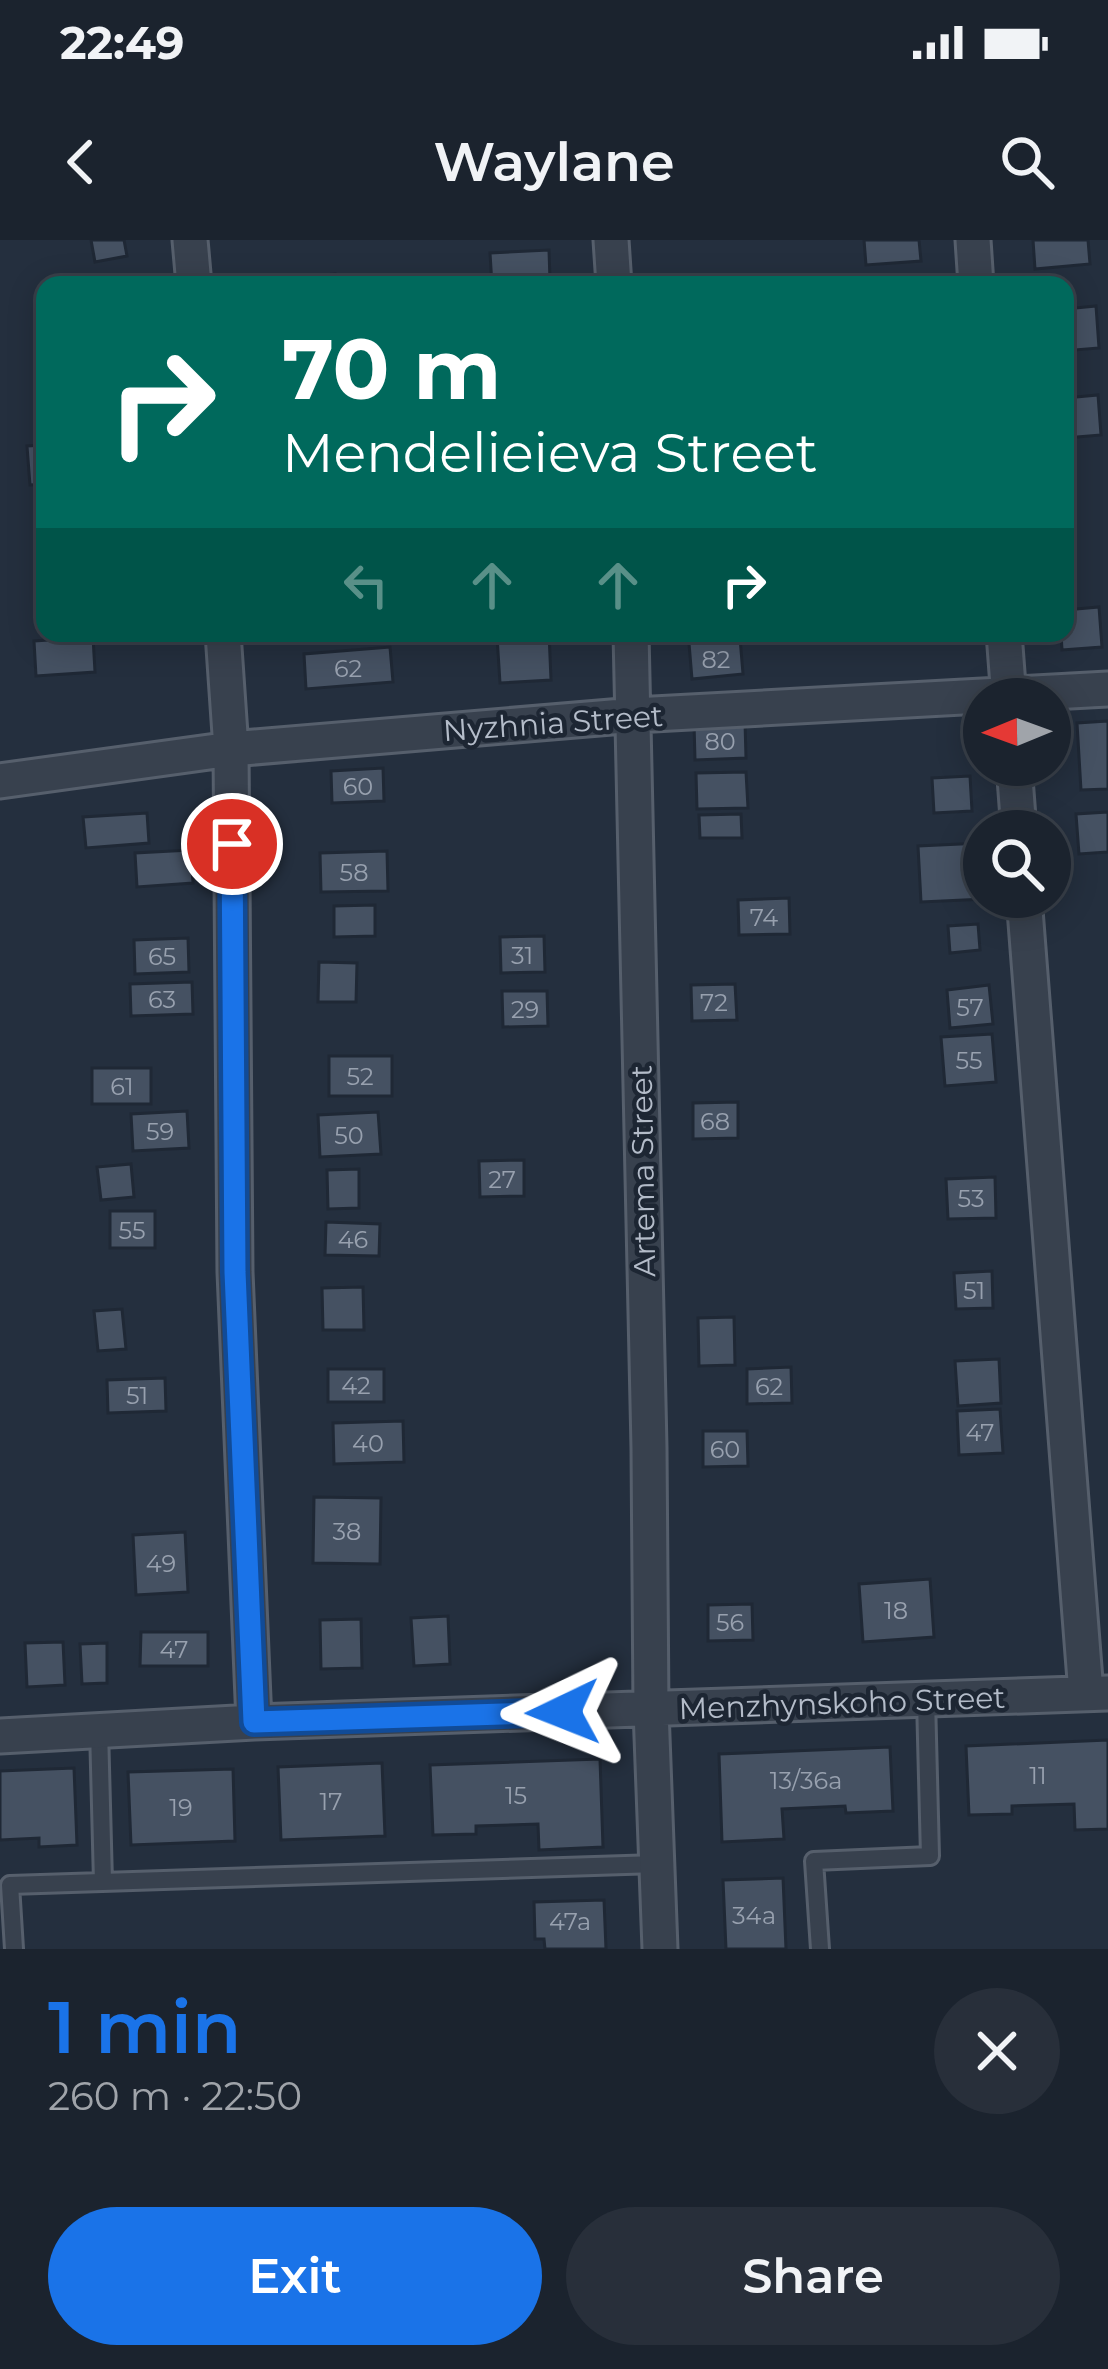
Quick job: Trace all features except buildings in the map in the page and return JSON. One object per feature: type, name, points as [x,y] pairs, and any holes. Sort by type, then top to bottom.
[{"type":"street","points":[[190,240],[193,276]]},
{"type":"street","points":[[611,240],[613,276]]},
{"type":"street","points":[[973,240],[975,276]]},
{"type":"street","points":[[224,642],[231,749],[235,1272],[254,1722]]},
{"type":"street","name":"Artema Street","points":[[631,642],[651,1710],[660,1949]]},
{"type":"street","points":[[1005,642],[1007,678]]},
{"type":"street","name":"Nyzhnia Street","points":[[1071,692],[1108,689]]},
{"type":"street","name":"Nyzhnia Street","points":[[0,781],[231,749],[634,715],[963,700]]},
{"type":"street","points":[[1026,918],[1097,1693]]},
{"type":"street","name":"Menzhynskoho Street","points":[[0,1736],[254,1722],[1097,1693]]},
{"type":"lane","points":[[820,1949],[814,1861],[930,1856],[926,1700]]},
{"type":"lane","points":[[99,1729],[103,1882]]},
{"type":"lane","points":[[14,1949],[10,1885],[657,1864]]},
{"type":"route","points":[[232,844],[235,1272],[254,1722],[563,1712]]}]
